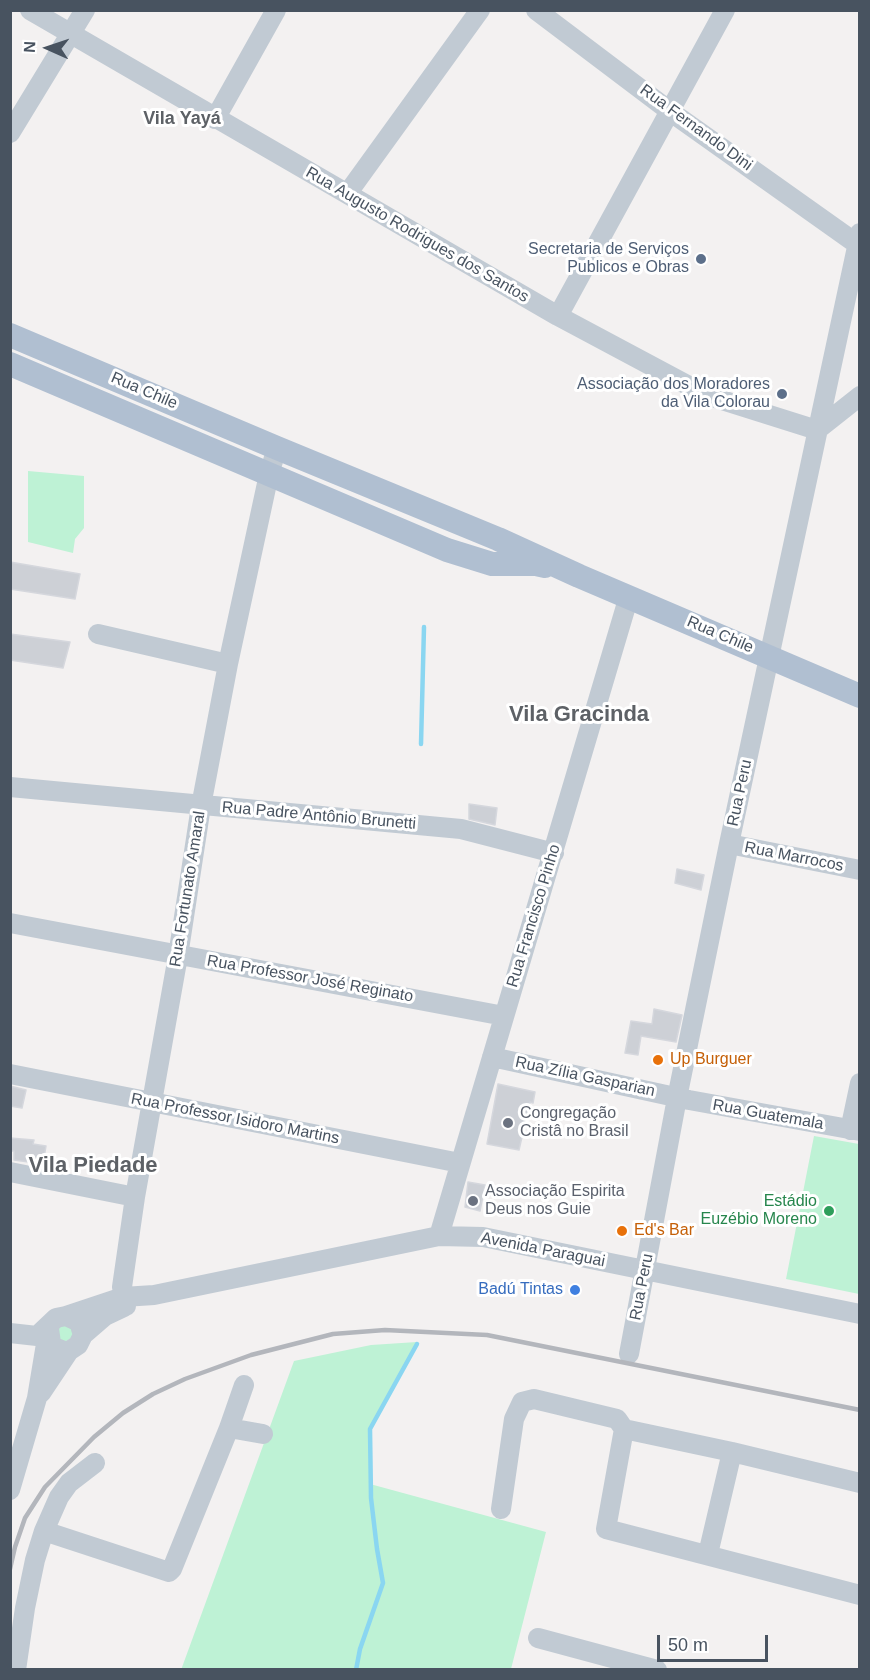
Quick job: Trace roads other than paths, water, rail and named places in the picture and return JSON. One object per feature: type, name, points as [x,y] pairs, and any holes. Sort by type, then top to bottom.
[{"type":"main road","name":"Rua Chile","points":[[10,334],[498,539],[860,696]]},
{"type":"main road","name":"Rua Chile","points":[[10,364],[447,550],[492,564],[536,564],[579,576]]},
{"type":"main road","points":[[492,564],[503,558],[505,551],[502,542],[498,539]]},
{"type":"street","name":"Rua Augusto Rodrigues dos Santos","points":[[30,10],[558,316],[706,395],[817,430]]},
{"type":"street","points":[[10,133],[85,10]]},
{"type":"street","points":[[215,119],[276,10]]},
{"type":"street","points":[[347,194],[480,10]]},
{"type":"street","name":"Rua Fernando Dini","points":[[536,10],[671,111],[858,238]]},
{"type":"street","points":[[558,316],[725,10]]},
{"type":"street","name":"Rua Peru","points":[[629,1354],[677,1098],[729,844],[858,238]]},
{"type":"street","points":[[817,430],[860,396]]},
{"type":"street","points":[[269,474],[278,448]]},
{"type":"street","name":"Rua Fortunato Amaral","points":[[124,1302],[122,1287],[135,1197],[178,956],[201,806],[228,664],[269,474]]},
{"type":"street","name":"Rua Francisco Pinho","points":[[439,1236],[629,596]]},
{"type":"street","points":[[98,634],[228,664]]},
{"type":"street","name":"Rua Padre Antônio Brunetti","points":[[10,787],[461,829],[554,853]]},
{"type":"street","name":"Rua Marrocos","points":[[729,844],[860,870]]},
{"type":"street","name":"Rua Professor José Reginato","points":[[10,923],[504,1016]]},
{"type":"street","name":"Rua Zília Gasparian","points":[[492,1057],[677,1098]]},
{"type":"street","name":"Rua Professor Isidoro Martins","points":[[10,1074],[460,1163]]},
{"type":"street","points":[[855,1130],[860,1083]]},
{"type":"street","name":"Rua Guatemala","points":[[677,1098],[855,1130]]},
{"type":"street","points":[[10,1172],[135,1197]]},
{"type":"street","name":"Avenida Paraguai","points":[[10,1333],[37,1336],[54,1325],[124,1302],[439,1236],[483,1237],[860,1314]]},
{"type":"street","name":"Avenida Paraguai","points":[[38,1398],[69,1350],[78,1345],[83,1335],[124,1302]]},
{"type":"street","points":[[69,1350],[58,1350],[48,1338],[54,1325],[70,1316],[79,1322],[83,1335]]},
{"type":"street","points":[[10,1490],[38,1398],[54,1325]]},
{"type":"street","points":[[44,1531],[168,1572],[172,1569],[244,1385]]},
{"type":"street","points":[[501,1509],[514,1419],[522,1402],[534,1399],[617,1419],[624,1429],[860,1483]]},
{"type":"street","points":[[229,1428],[263,1434]]},
{"type":"street","points":[[624,1429],[606,1529],[860,1595]]},
{"type":"street","points":[[708,1554],[732,1452]]},
{"type":"street","points":[[16,1670],[25,1608],[44,1531],[64,1490],[95,1463]]},
{"type":"street","points":[[538,1638],[657,1670]]},
{"type":"waterway","points":[[421,744],[424,627]]},
{"type":"waterway","points":[[356,1670],[360,1649],[383,1583],[371,1498],[370,1429],[417,1344]]},
{"type":"railway","points":[[10,1569],[25,1518],[45,1487],[94,1437],[123,1413],[153,1394],[185,1379],[251,1355],[333,1334],[385,1330],[487,1335],[860,1410]]},
{"type":"place","name":"Secretaria de Serviços Publicos e Obras","points":[[701,259]]},
{"type":"place","name":"Associação dos Moradores da Vila Colorau","points":[[782,394]]},
{"type":"place","name":"Up Burguer","points":[[658,1060]]},
{"type":"place","name":"Congregação Cristâ no Brasil","points":[[508,1123]]},
{"type":"place","name":"Associação Espirita Deus nos Guie","points":[[473,1201]]},
{"type":"place","name":"Estádio Euzébio Moreno","points":[[829,1211]]},
{"type":"place","name":"Ed's Bar","points":[[622,1231]]},
{"type":"place","name":"Badú Tintas","points":[[575,1290]]},
{"type":"district","name":"Vila Yayá","points":[[182,119]]},
{"type":"district","name":"Vila Gracinda","points":[[579,715]]},
{"type":"district","name":"Vila Piedade","points":[[93,1166]]}]
